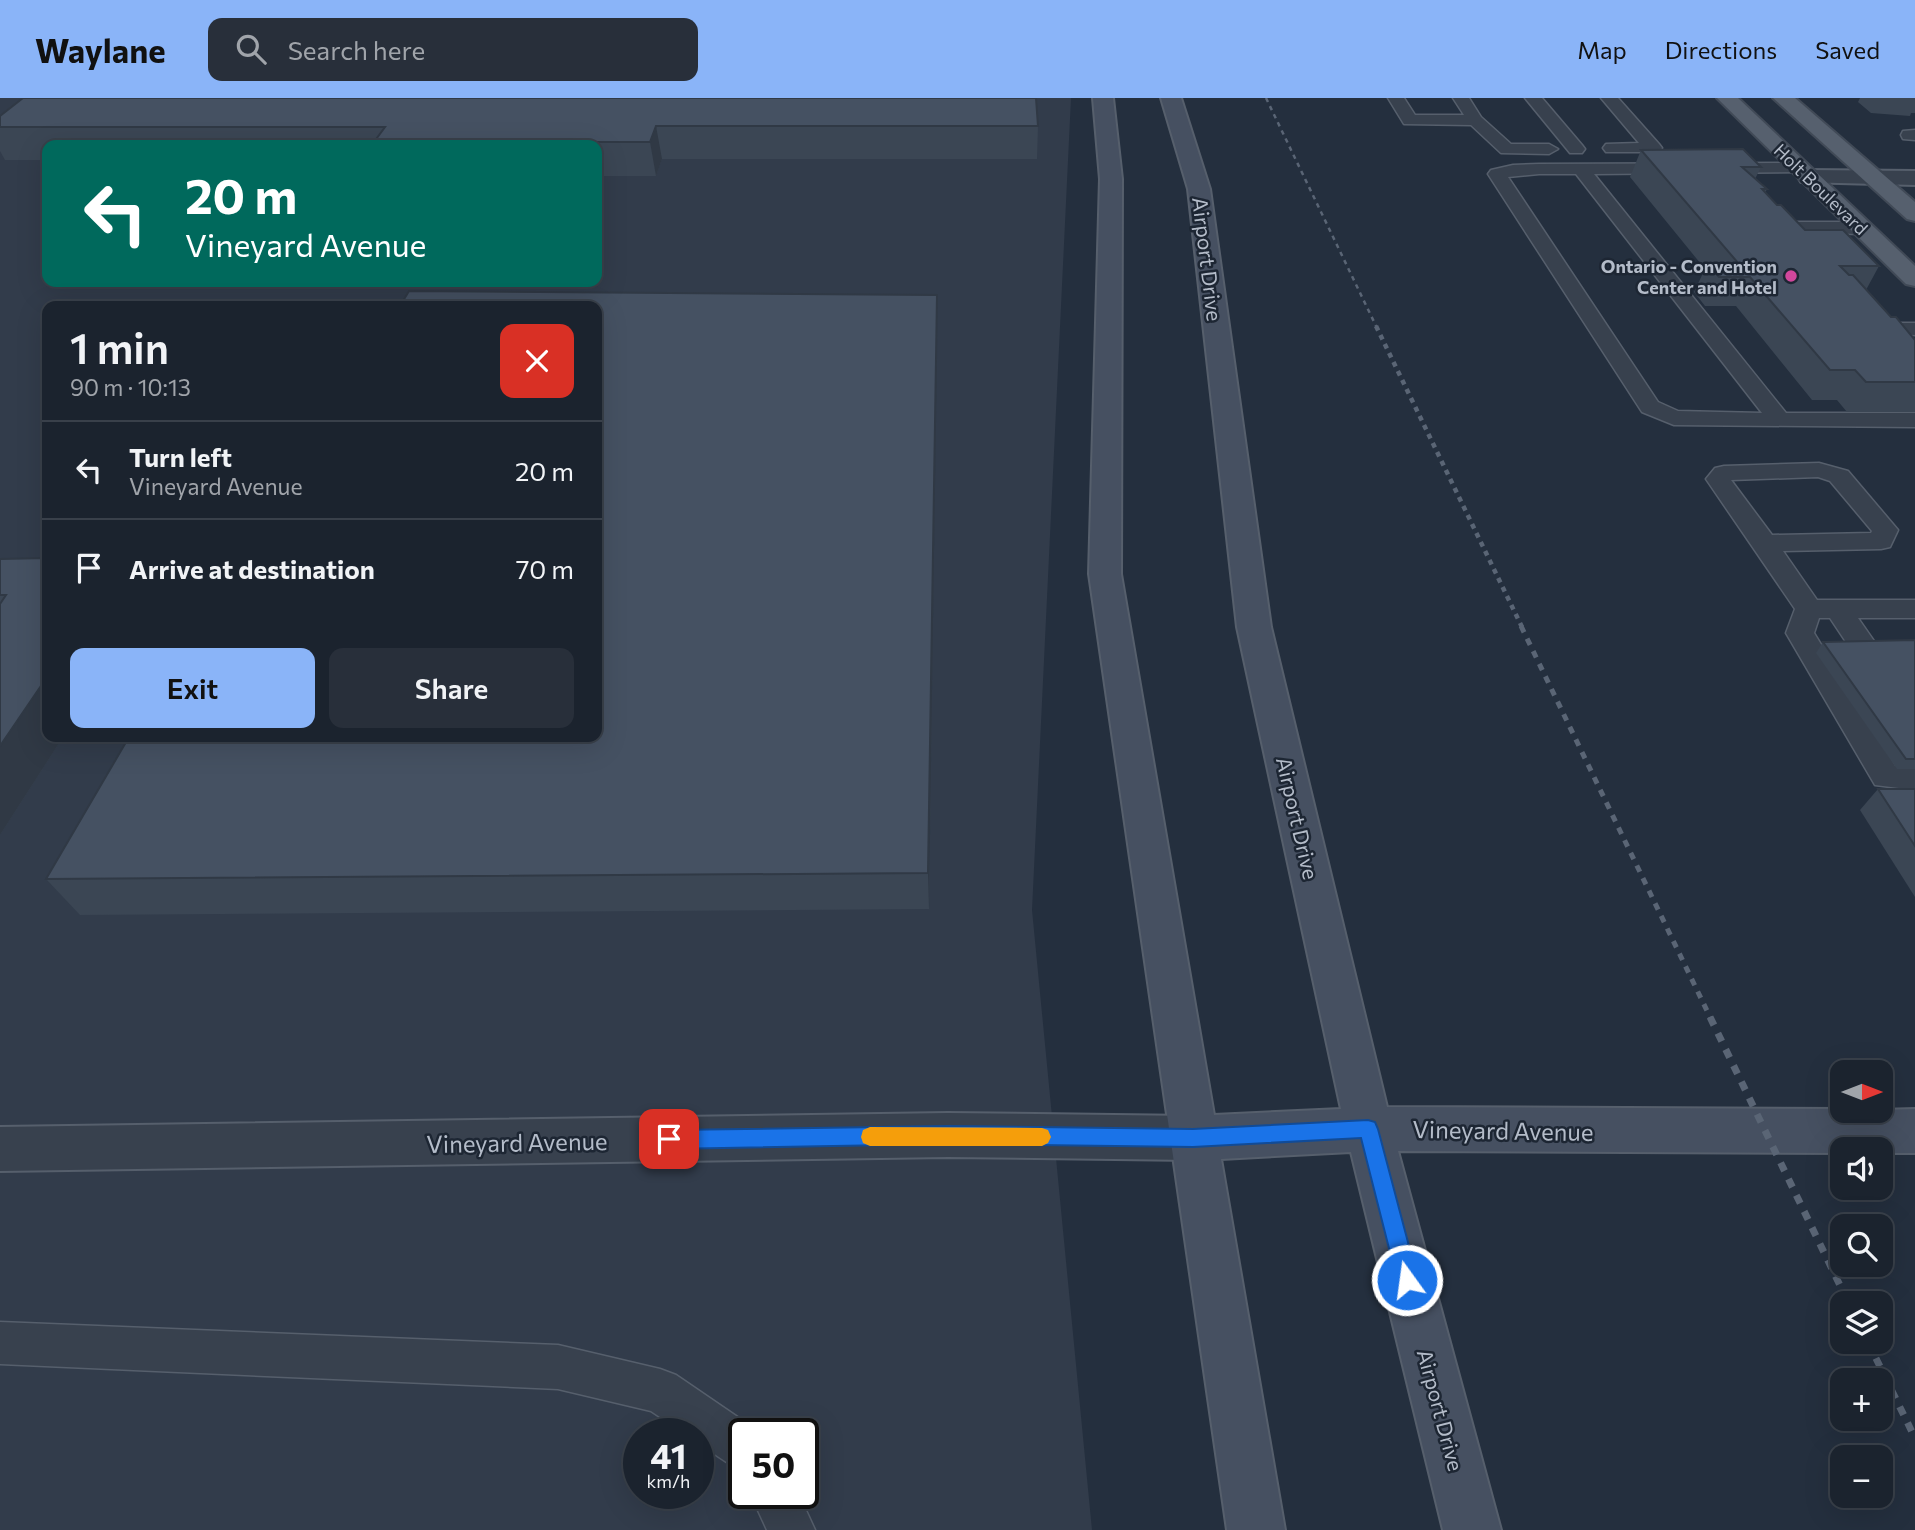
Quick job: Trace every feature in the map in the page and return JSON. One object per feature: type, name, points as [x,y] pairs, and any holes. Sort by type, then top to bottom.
[{"type":"main road","points":[[1103,98],[1111,179],[1105,573],[1256,1530]]},
{"type":"main road","name":"Airport Drive","points":[[1171,98],[1199,189],[1254,627],[1368,1129],[1472,1530]]},
{"type":"main road","name":"Holt Boulevard","points":[[1727,98],[1915,279]]},
{"type":"main road","name":"Holt Boulevard","points":[[1783,98],[1915,214]]},
{"type":"main road","name":"Vineyard Avenue","points":[[1193,1138],[1368,1129],[1915,1131]]},
{"type":"street","points":[[1804,173],[1915,178]]},
{"type":"street","name":"Vineyard Avenue","points":[[0,1149],[948,1135],[1193,1138]]},
{"type":"lane","points":[[1396,98],[1410,120],[1475,120]]},
{"type":"lane","points":[[1461,98],[1475,120],[1507,149],[1579,159],[1804,173]]},
{"type":"lane","points":[[1533,98],[1779,420]]},
{"type":"lane","points":[[1609,98],[1653,148],[1497,174],[1650,407],[1674,418],[1915,420]]},
{"type":"lane","points":[[1739,168],[1757,188]]},
{"type":"lane","points":[[1810,248],[1789,223],[1861,228]]},
{"type":"lane","points":[[1872,312],[1890,329],[1911,337]]},
{"type":"lane","points":[[1765,542],[1881,541],[1885,530],[1839,476],[1819,470],[1724,473],[1718,479],[1765,542],[1809,610]]},
{"type":"lane","points":[[1838,609],[1860,640]]},
{"type":"lane","points":[[1809,610],[1915,609]]},
{"type":"lane","points":[[1809,610],[1800,633],[1900,778],[1905,808]]},
{"type":"lane","points":[[0,1343],[558,1367],[660,1391],[728,1436]]},
{"type":"lane","points":[[781,1509],[792,1530]]},
{"type":"shaded area","points":[[0,98],[1071,98],[1032,910],[1092,1530],[0,1530]]},
{"type":"building","points":[[23,98],[1036,98],[1038,126],[656,126],[650,142],[375,140],[385,127],[0,127],[0,116]]},
{"type":"building","points":[[1743,149],[1761,167],[1742,167],[1767,189],[1762,189],[1777,205],[1781,205],[1805,230],[1843,230],[1879,266],[1840,266],[1849,275],[1853,275],[1891,317],[1896,317],[1915,340],[1915,382],[1866,382],[1855,370],[1830,370],[1750,277],[1719,277],[1708,264],[1739,264],[1641,150]]},
{"type":"building","points":[[409,291],[937,295],[928,873],[46,879],[126,742],[602,742],[602,301],[403,301]]},
{"type":"building","points":[[42,558],[42,684],[0,746],[0,604],[6,595],[0,595],[0,559]]},
{"type":"building","points":[[1915,640],[1915,759],[1906,759],[1823,642]]},
{"type":"building","points":[[1878,789],[1915,789],[1915,846]]},
{"type":"railway","points":[[1266,98],[1377,328]]},
{"type":"railway","points":[[1376,326],[1522,627]]},
{"type":"railway","points":[[1521,626],[1711,1019]]},
{"type":"railway","points":[[1710,1017],[1843,1291]]},
{"type":"railway","points":[[1874,1354],[1915,1438]]},
{"type":"slow traffic","points":[[870,1137],[1042,1137]]},
{"type":"place","name":"Ontario - Convention Center and Hotel","points":[[1791,276]]},
{"type":"route","points":[[669,1139],[948,1135],[1193,1138],[1368,1129],[1407,1280]]}]
